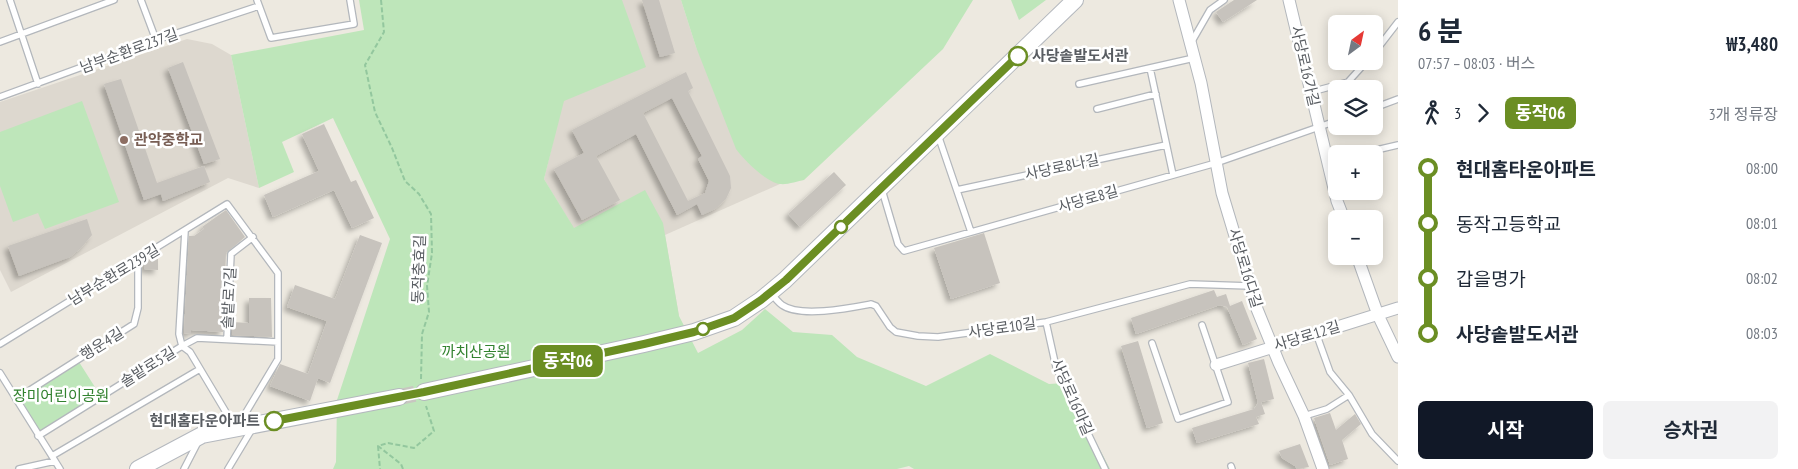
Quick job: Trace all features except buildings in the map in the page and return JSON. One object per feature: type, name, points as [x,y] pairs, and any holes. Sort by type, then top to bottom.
[{"type":"street","points":[[424,394],[694,332],[734,318],[786,280],[1076,0]]},
{"type":"street","name":"사당로16다길","points":[[1179,0],[1201,83],[1222,193],[1250,286],[1272,347],[1304,416],[1323,469]]},
{"type":"street","name":"사당로16가길","points":[[1289,0],[1320,127],[1328,149]]},
{"type":"street","points":[[1360,265],[1378,315],[1398,357]]},
{"type":"street","name":"사당로12길","points":[[1216,365],[1398,308]]},
{"type":"street","points":[[138,469],[202,435],[399,397]]},
{"type":"lane","points":[[10,0],[38,84]]},
{"type":"lane","points":[[0,42],[114,0]]},
{"type":"lane","points":[[141,0],[156,40]]},
{"type":"lane","points":[[258,3],[272,38],[354,24],[350,0]]},
{"type":"lane","points":[[1190,44],[1210,10],[1224,0]]},
{"type":"lane","name":"남부순환로237길","points":[[0,97],[258,3]]},
{"type":"lane","points":[[1383,41],[1398,22]]},
{"type":"lane","points":[[1079,84],[1194,58]]},
{"type":"lane","points":[[1150,68],[1173,175]]},
{"type":"lane","points":[[1312,92],[1348,82],[1359,70]]},
{"type":"lane","points":[[1097,109],[1156,94]]},
{"type":"lane","points":[[1383,105],[1398,99]]},
{"type":"lane","name":"사당로8길","points":[[881,188],[898,244],[904,252],[1216,163],[1328,124]]},
{"type":"lane","points":[[938,133],[971,232]]},
{"type":"lane","name":"사당로8나길","points":[[957,190],[1166,145]]},
{"type":"lane","points":[[1383,148],[1398,145]]},
{"type":"lane","name":"남부순환로239길","points":[[0,344],[226,204],[253,237]]},
{"type":"lane","name":"솔밭로5길","points":[[185,231],[179,334],[182,346],[190,352],[236,429]]},
{"type":"lane","points":[[236,429],[278,359],[278,273],[253,237]]},
{"type":"lane","name":"솔밭로7길","points":[[227,339],[231,254],[253,237]]},
{"type":"lane","name":"행운4길","points":[[16,399],[134,324],[138,308],[138,260]]},
{"type":"lane","name":"사당로10길","points":[[770,293],[782,305],[796,310],[833,311],[871,304],[876,306],[890,327],[896,332],[938,337],[1046,322],[1190,284],[1250,286]]},
{"type":"lane","name":"사당로16마길","points":[[1046,322],[1056,367],[1105,469]]},
{"type":"lane","points":[[1152,343],[1178,419],[1228,402],[1202,325]]},
{"type":"lane","points":[[1316,333],[1330,372],[1349,395],[1372,434],[1398,461]]},
{"type":"lane","name":"솔밭로7길","points":[[182,346],[197,338],[278,342]]},
{"type":"lane","name":"솔밭로5길","points":[[38,436],[182,346]]},
{"type":"lane","points":[[19,469],[53,458],[200,368]]},
{"type":"lane","points":[[0,373],[60,469]]},
{"type":"lane","points":[[1304,416],[1327,410],[1349,395]]},
{"type":"lane","points":[[228,469],[254,425]]},
{"type":"lane","points":[[184,469],[202,435]]},
{"type":"path","name":"동작충효길","points":[[378,446],[388,443],[414,448],[434,431],[424,394],[422,334],[429,312],[427,286],[432,252],[430,214],[419,194],[405,181],[392,148],[374,112],[365,65],[384,32],[381,0]]},
{"type":"path","points":[[378,446],[380,469]]},
{"type":"path","points":[[378,446],[401,464],[403,469]]},
{"type":"shaded area","points":[[562,0],[681,0],[696,47],[763,175],[780,184],[665,235],[679,316],[581,241],[544,179],[563,101]]},
{"type":"shaded area","name":"관악중학교","points":[[187,39],[212,44],[231,55],[259,188],[228,178],[11,292],[0,270],[0,102]]},
{"type":"green space","name":"까치산공원","points":[[359,0],[622,0],[646,67],[564,101],[544,179],[574,228],[645,190],[663,223],[679,316],[698,353],[742,330],[765,309],[793,332],[832,335],[857,357],[926,386],[990,354],[1049,384],[1065,383],[1110,469],[914,469],[909,466],[897,469],[333,469],[336,462],[337,400],[390,239],[333,118],[282,142],[294,172],[259,188],[231,55],[364,30]]},
{"type":"green space","points":[[681,0],[973,0],[943,49],[804,180],[780,184],[762,175],[736,149],[696,47]]},
{"type":"green space","points":[[1011,0],[1046,0],[1019,20]]},
{"type":"green space","points":[[82,101],[119,202],[45,229],[38,213],[13,222],[0,186],[0,132]]},
{"type":"green space","name":"장미어린이공원","points":[[79,362],[100,395],[40,432],[21,399]]},
{"type":"tunnel","points":[[399,397],[424,392]]},
{"type":"bus line","name":"동작06","points":[[274,421],[424,392],[644,344],[694,332],[734,318],[786,280],[1018,56]]},
{"type":"place","name":"사당솥발도서관","points":[[1018,56]]},
{"type":"place","name":"관악중학교","points":[[124,140]]},
{"type":"place","name":"현대홈타운아파트","points":[[274,421]]}]
